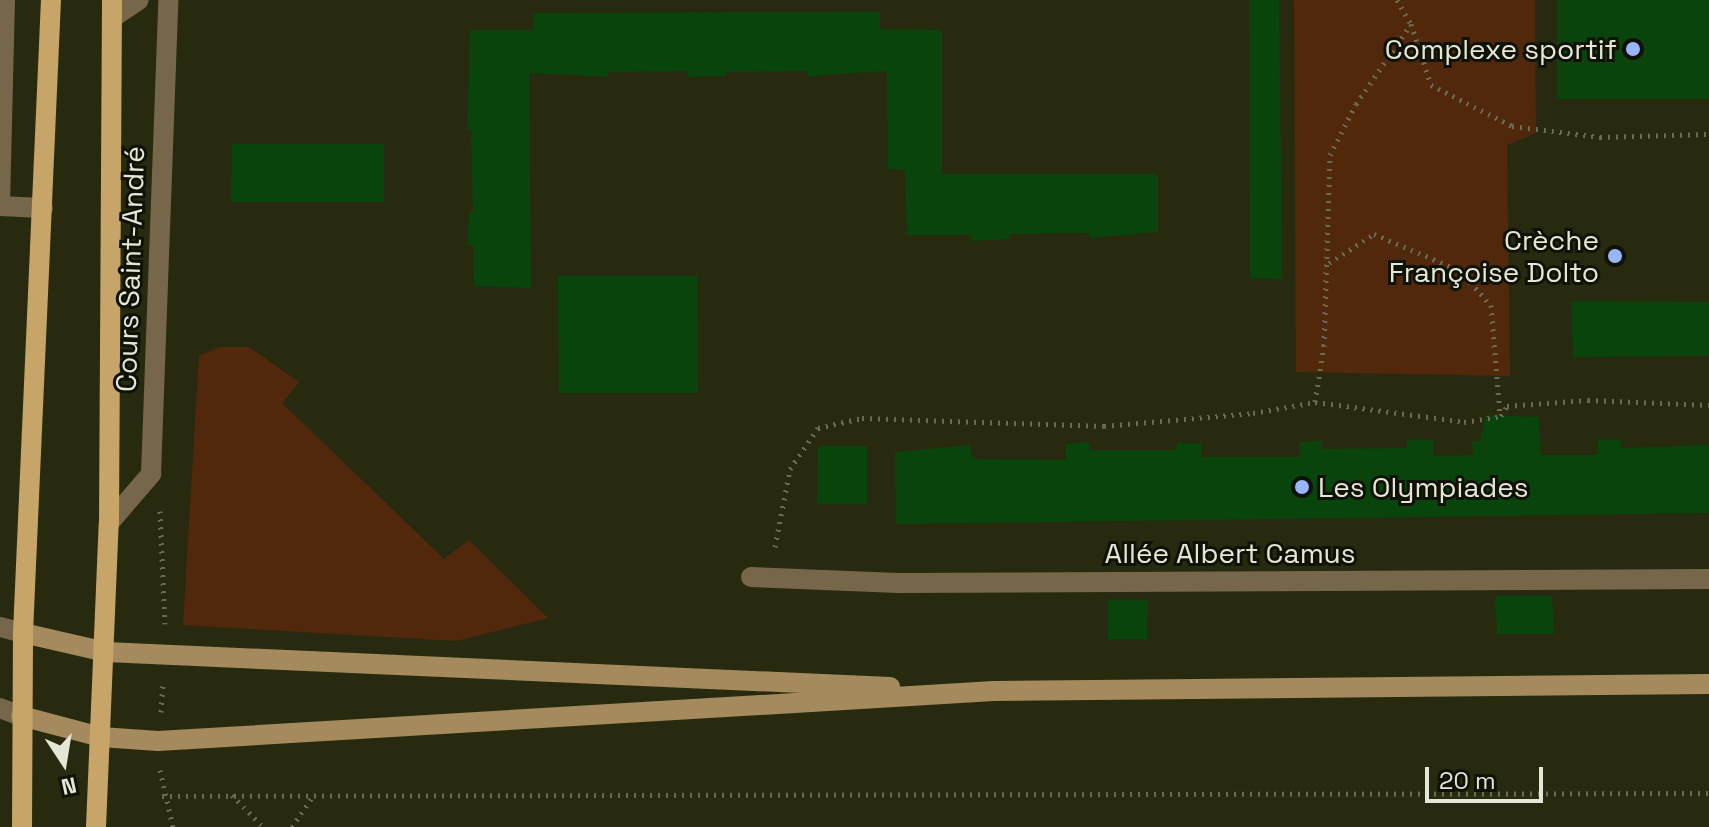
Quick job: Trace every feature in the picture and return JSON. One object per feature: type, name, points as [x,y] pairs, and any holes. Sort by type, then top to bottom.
[{"type":"main road","points":[[22,827],[23,633],[51,0]]},
{"type":"main road","name":"Cours Saint-André","points":[[96,827],[106,652],[109,523],[112,9]]},
{"type":"main road","points":[[23,633],[106,652],[994,691]]},
{"type":"main road","points":[[21,716],[101,737],[158,741],[994,691],[1709,684]]},
{"type":"street","points":[[5,0],[0,206],[43,208]]},
{"type":"street","points":[[112,9],[139,0]]},
{"type":"street","name":"Cours Saint-André","points":[[109,523],[151,474],[168,0]]},
{"type":"street","name":"Allée Albert Camus","points":[[760,577],[898,583],[1709,579]]},
{"type":"street","points":[[0,627],[23,633]]},
{"type":"street","points":[[0,708],[21,716]]},
{"type":"path","points":[[1397,0],[1411,24],[1431,85],[1512,126],[1600,137],[1709,134]]},
{"type":"path","points":[[1315,402],[1329,263],[1330,155],[1356,104],[1411,24]]},
{"type":"path","points":[[1329,263],[1374,234],[1459,270],[1491,305],[1501,416]]},
{"type":"path","points":[[760,577],[790,469],[818,428],[862,418],[1104,426],[1315,402],[1464,422],[1501,416],[1507,406],[1588,400],[1709,405]]},
{"type":"path","points":[[173,827],[162,796],[315,793],[1709,793]]},
{"type":"path","points":[[292,827],[315,793]]},
{"type":"path","points":[[231,794],[263,827]]},
{"type":"shaded area","points":[[1294,0],[1535,0],[1536,133],[1507,145],[1510,376],[1296,372]]},
{"type":"shaded area","points":[[220,347],[249,347],[299,382],[282,403],[444,559],[469,540],[548,618],[456,641],[183,625],[199,356]]},
{"type":"building","points":[[1249,0],[1279,0],[1282,279],[1250,278]]},
{"type":"building","name":"Complexe sportif","points":[[1557,0],[1709,0],[1709,99],[1557,99]]},
{"type":"building","points":[[880,12],[880,29],[942,30],[942,174],[1158,174],[1158,232],[1089,238],[1089,233],[1009,234],[1009,239],[972,241],[972,235],[907,235],[905,170],[888,169],[887,71],[808,76],[807,71],[725,72],[726,76],[688,77],[687,71],[608,72],[608,77],[529,73],[531,288],[474,286],[473,245],[467,245],[469,212],[473,211],[471,130],[467,130],[470,30],[534,30],[533,13]]},
{"type":"building","points":[[232,144],[384,144],[384,202],[231,202]]},
{"type":"building","points":[[558,276],[697,276],[698,393],[559,393]]},
{"type":"building","points":[[1571,301],[1709,302],[1709,356],[1573,357]]},
{"type":"building","name":"Les Olympiades","points":[[1486,415],[1539,417],[1541,455],[1598,455],[1598,440],[1621,440],[1621,448],[1709,445],[1709,513],[896,524],[895,452],[970,445],[973,459],[1066,460],[1066,444],[1089,442],[1090,450],[1176,450],[1177,443],[1201,444],[1201,457],[1299,457],[1299,442],[1322,441],[1322,449],[1407,448],[1407,440],[1433,440],[1433,456],[1474,455],[1471,442],[1480,441]]},
{"type":"building","points":[[818,446],[867,446],[867,504],[817,504]]},
{"type":"building","points":[[1495,596],[1552,596],[1554,634],[1497,634]]},
{"type":"building","points":[[1108,600],[1148,600],[1147,639],[1108,639]]},
{"type":"place","name":"Complexe sportif","points":[[1633,49]]},
{"type":"place","name":"Crèche Françoise Dolto","points":[[1615,256]]},
{"type":"place","name":"Les Olympiades","points":[[1302,487]]}]
